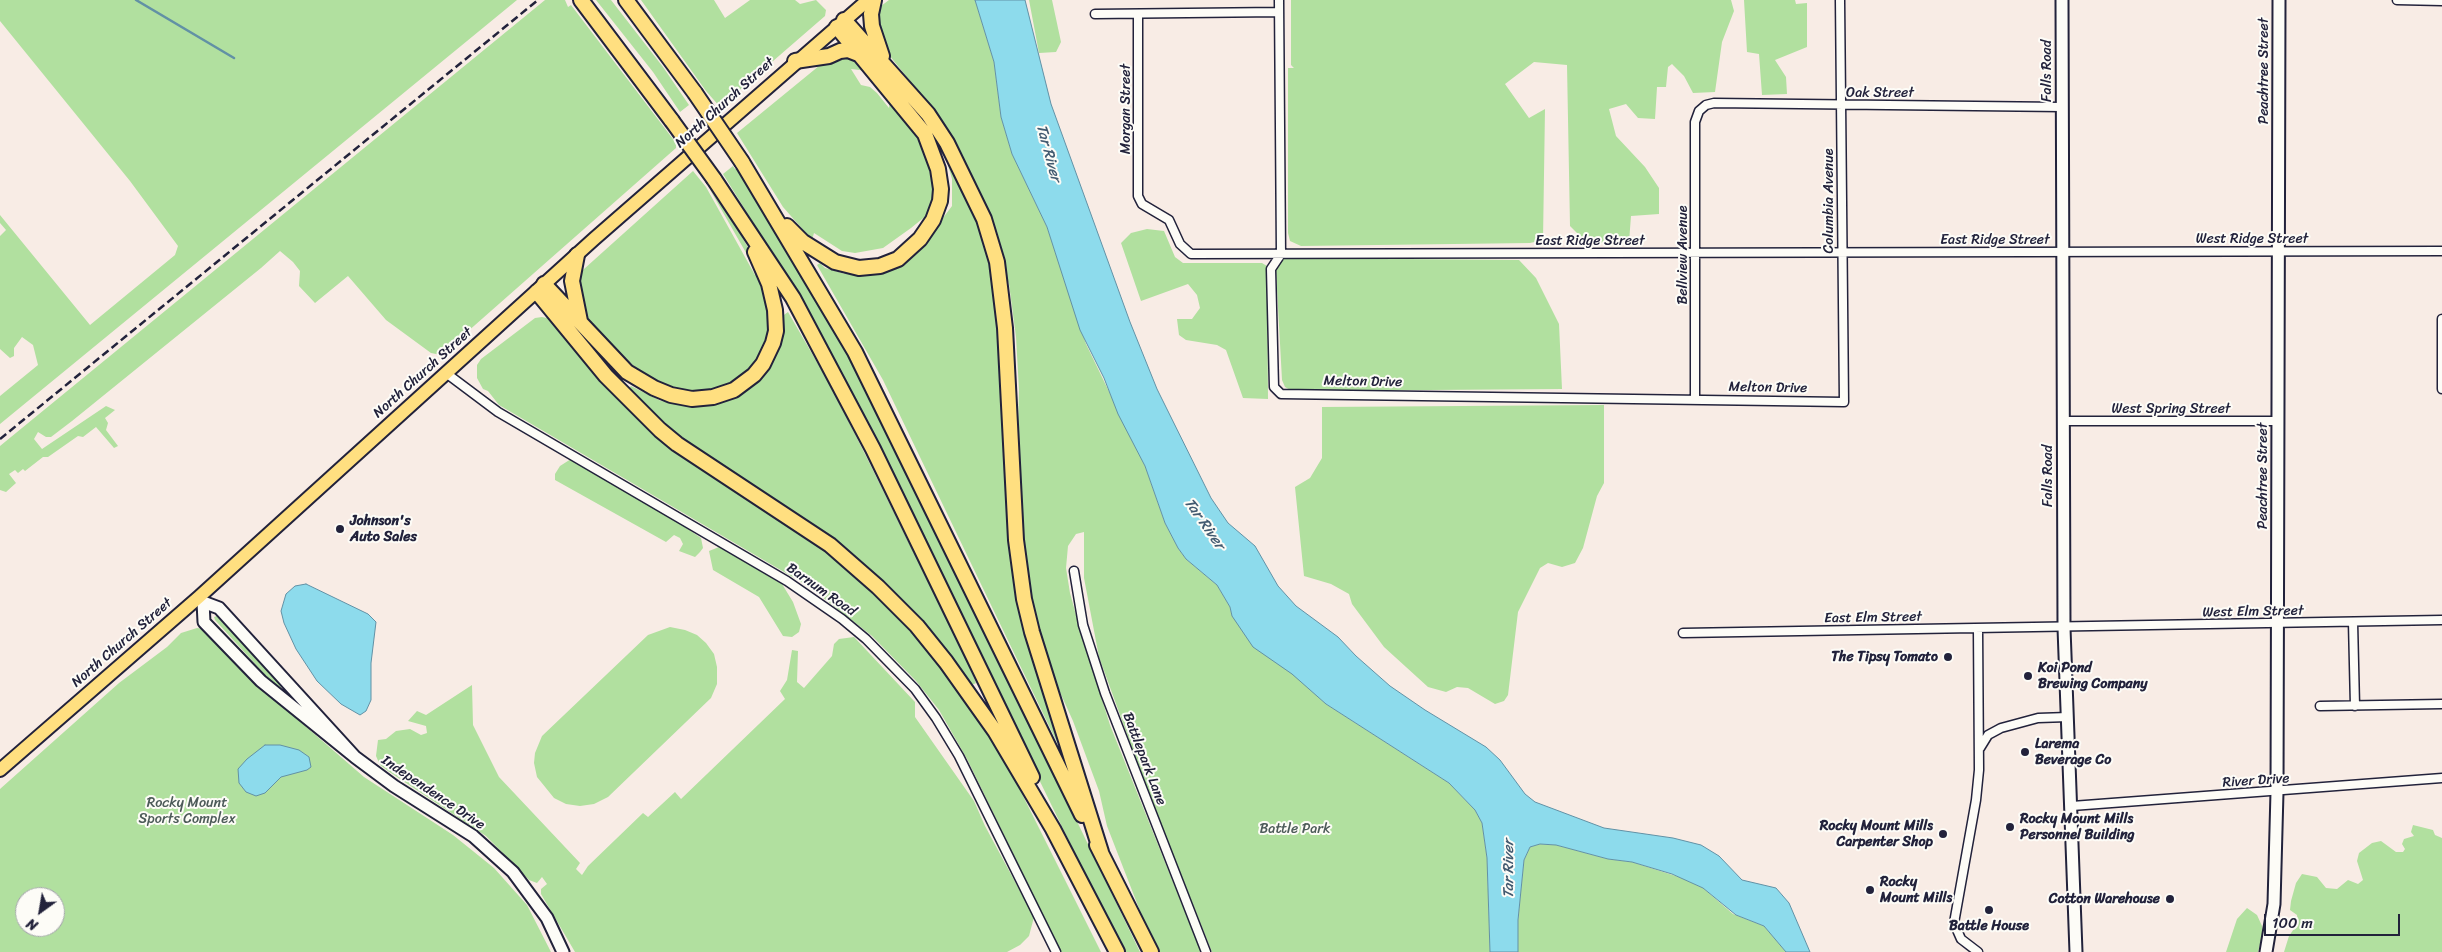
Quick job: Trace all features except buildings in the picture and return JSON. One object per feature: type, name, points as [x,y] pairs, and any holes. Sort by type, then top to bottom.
[{"type":"highway","points":[[626,0],[695,93],[745,167],[795,235],[835,262],[859,268],[880,266],[898,259],[920,239],[933,220],[940,201],[940,180],[934,156],[925,134],[860,55],[841,23]]},
{"type":"highway","points":[[874,0],[871,14],[874,38],[886,66]]},
{"type":"highway","points":[[583,2],[714,179],[792,298],[872,448],[1044,803],[1052,829]]},
{"type":"highway","points":[[841,23],[886,66],[928,114],[947,143],[984,219],[997,262],[1005,328],[1016,540],[1024,599],[1032,632],[1101,852]]},
{"type":"highway","points":[[795,61],[829,56],[848,50],[860,55]]},
{"type":"highway","points":[[745,167],[855,352],[1151,952]]},
{"type":"highway","points":[[541,288],[581,324],[627,372],[663,393],[681,398],[702,399],[723,395],[744,384],[763,364],[773,343],[776,320],[769,284],[742,219]]},
{"type":"highway","points":[[577,255],[572,281],[581,324]]},
{"type":"highway","points":[[541,288],[606,376],[660,430],[677,444],[830,545],[878,587],[917,626],[995,731],[1052,829],[1117,952]]},
{"type":"main road","name":"North Church Street","points":[[0,770],[201,600],[446,373],[577,255],[795,61],[868,0]]},
{"type":"main road","name":"Falls Road","points":[[2062,0],[2064,628],[2076,952]]},
{"type":"main road","name":"Peachtree Street","points":[[2266,952],[2274,904],[2277,792],[2279,0]]},
{"type":"main road","points":[[201,600],[219,608],[355,757]]},
{"type":"main road","points":[[201,600],[204,622],[261,681],[355,757]]},
{"type":"main road","name":"Independence Drive","points":[[355,757],[394,786],[473,836],[513,872],[547,918],[563,952]]},
{"type":"street","name":"Melton Drive","points":[[1279,0],[1281,254],[1271,269],[1274,386],[1281,394],[1844,402]]},
{"type":"street","name":"Columbia Avenue","points":[[1840,0],[1844,402]]},
{"type":"street","points":[[2397,0],[2442,1]]},
{"type":"street","points":[[1095,14],[1279,12]]},
{"type":"street","name":"Morgan Street","points":[[1138,14],[1138,196],[1142,204]]},
{"type":"street","name":"Oak Street","points":[[1699,111],[1706,105],[1714,103],[2062,107]]},
{"type":"street","name":"Bellview Avenue","points":[[1694,400],[1695,122],[1699,111]]},
{"type":"street","name":"East Ridge Street","points":[[1142,204],[1169,220],[1180,244],[1191,254],[2063,252]]},
{"type":"street","name":"West Ridge Street","points":[[2063,252],[2442,251]]},
{"type":"street","points":[[2442,319],[2442,389]]},
{"type":"street","name":"Barnum Road","points":[[446,373],[498,412],[787,581],[842,619],[866,639],[915,690],[936,718],[959,756],[1056,952]]},
{"type":"street","name":"West Spring Street","points":[[2063,421],[2278,422]]},
{"type":"street","name":"Battlepark Lane","points":[[1074,571],[1083,625],[1105,693],[1206,952]]},
{"type":"street","name":"West Elm Street","points":[[2064,628],[2442,620]]},
{"type":"street","points":[[2353,622],[2355,706]]},
{"type":"street","name":"East Elm Street","points":[[1683,634],[2064,628]]},
{"type":"street","points":[[1978,629],[1980,749],[1976,800],[1954,923],[1961,939],[1978,952]]},
{"type":"street","points":[[2320,706],[2442,704]]},
{"type":"street","points":[[1980,749],[1988,735],[2001,728],[2038,718],[2068,717]]},
{"type":"street","name":"River Drive","points":[[2072,806],[2277,792],[2442,778]]},
{"type":"green space","points":[[0,0],[517,0],[0,424],[0,396],[38,365],[33,345],[22,337],[14,348],[14,356],[10,358],[0,349],[0,236],[6,230],[0,223],[0,215],[90,325],[175,255],[178,246],[130,181],[0,21]]},
{"type":"green space","points":[[545,0],[565,0],[568,7],[571,5],[676,143],[676,148],[441,355],[431,353],[386,320],[348,276],[315,303],[299,286],[300,271],[280,251],[72,421],[51,437],[46,437],[38,432],[34,439],[42,449],[106,406],[115,410],[105,418],[108,423],[106,430],[118,446],[114,448],[96,427],[83,437],[78,436],[48,457],[43,457],[25,471],[23,469],[18,473],[15,470],[9,474],[16,483],[6,492],[0,490],[0,446]]},
{"type":"green space","points":[[596,0],[611,0],[663,67],[689,105],[680,112],[653,72]]},
{"type":"green space","points":[[641,0],[714,0],[725,18],[750,0],[795,0],[800,4],[816,0],[826,10],[825,16],[720,107],[706,91]]},
{"type":"green space","name":"Battle Park","points":[[889,0],[975,0],[994,62],[1001,117],[1012,154],[1047,227],[1086,344],[1145,466],[1165,523],[1178,548],[1186,559],[1217,585],[1230,607],[1232,616],[1326,704],[1449,783],[1475,810],[1482,823],[1487,858],[1490,952],[1212,952],[1148,792],[1099,657],[1084,578],[1084,532],[1076,534],[1068,546],[1066,568],[1070,593],[1079,626],[1110,725],[1201,952],[1156,952],[1107,826],[1099,791],[1073,721],[1040,648],[1025,578],[1017,465],[1019,390],[1016,337],[1009,284],[943,126],[927,102],[889,55],[883,42],[879,31],[877,9]]},
{"type":"green space","points":[[1029,0],[1052,0],[1061,42],[1056,52],[1039,53]]},
{"type":"green space","points":[[1291,0],[1731,0],[1734,11],[1722,42],[1715,92],[1693,93],[1684,76],[1672,64],[1668,67],[1666,87],[1657,87],[1655,119],[1638,118],[1626,104],[1609,109],[1616,136],[1645,167],[1659,188],[1659,214],[1631,216],[1629,242],[1587,243],[1570,226],[1567,65],[1534,62],[1505,84],[1529,118],[1545,109],[1543,240],[1530,243],[1301,246],[1290,241],[1288,233],[1288,68],[1294,68],[1291,65]]},
{"type":"green space","points":[[1744,0],[1795,0],[1796,4],[1807,3],[1807,47],[1775,60],[1786,77],[1787,94],[1762,95],[1759,54],[1747,52]]},
{"type":"green space","points":[[850,55],[873,76],[860,70],[851,69],[861,85],[870,87],[889,108],[890,100],[913,125],[932,160],[936,193],[932,211],[911,228],[883,248],[855,253],[842,251],[814,233],[812,240],[783,207],[737,133],[825,61]]},
{"type":"green space","points":[[943,148],[968,196],[980,227],[992,271],[1000,327],[1010,522],[1067,753],[1063,755],[883,380],[817,265],[820,263],[825,268],[845,274],[834,266],[847,270],[924,243],[952,206],[952,179]]},
{"type":"green space","points":[[733,166],[735,169],[738,169],[836,330],[919,494],[1140,952],[1123,952],[845,381],[806,308],[723,174]]},
{"type":"green space","points":[[693,171],[706,187],[755,275],[757,272],[709,188],[735,225],[750,251],[769,298],[770,334],[763,354],[751,370],[731,386],[700,393],[667,387],[646,378],[593,326],[582,311],[577,294],[579,275],[584,269]]},
{"type":"green space","points":[[1147,229],[1164,231],[1175,257],[1183,263],[1262,263],[1267,266],[1268,399],[1243,398],[1226,350],[1217,345],[1186,340],[1179,335],[1177,319],[1192,319],[1200,308],[1197,295],[1188,284],[1141,301],[1121,243],[1131,233]]},
{"type":"green space","points":[[1282,258],[1519,260],[1536,278],[1559,324],[1562,389],[1292,391],[1285,387],[1282,380],[1276,270]]},
{"type":"green space","points":[[788,312],[829,383],[967,661],[976,683],[970,686],[914,615],[678,435],[628,389],[631,386],[661,401],[689,404],[749,386],[781,317]]},
{"type":"green space","points":[[535,318],[551,319],[603,383],[662,440],[709,475],[817,541],[906,620],[973,706],[1008,766],[1101,952],[1061,952],[967,759],[939,710],[916,681],[872,636],[808,586],[499,405],[488,391],[483,389],[477,378],[477,365],[481,359]]},
{"type":"green space","points":[[1604,405],[1604,483],[1597,496],[1583,548],[1575,563],[1562,567],[1548,563],[1540,568],[1518,612],[1508,695],[1504,701],[1495,704],[1468,688],[1457,687],[1446,692],[1428,687],[1384,647],[1352,604],[1349,594],[1331,584],[1304,576],[1295,487],[1310,478],[1322,458],[1322,407]]},
{"type":"green space","points":[[571,459],[685,527],[701,538],[703,548],[695,557],[679,551],[683,544],[680,538],[674,535],[666,542],[555,480],[555,474],[560,466]]},
{"type":"green space","points":[[719,547],[782,584],[793,602],[801,624],[799,632],[792,637],[783,636],[759,597],[713,570],[709,551]]},
{"type":"green space","points":[[217,616],[279,683],[282,689],[277,688],[215,620],[214,617]]},
{"type":"green space","points":[[670,627],[697,635],[714,654],[717,667],[717,684],[711,698],[608,797],[594,804],[580,806],[566,804],[554,798],[537,777],[534,763],[535,753],[542,736],[648,635]]},
{"type":"green space","name":"Rocky Mount Sports Complex","points":[[197,628],[205,629],[274,699],[364,777],[453,835],[494,868],[527,905],[551,952],[0,952],[0,789],[119,683],[167,647],[181,633]]},
{"type":"green space","points":[[854,637],[915,702],[915,717],[974,801],[985,826],[1034,917],[1029,936],[1020,945],[1007,952],[575,952],[541,894],[541,889],[547,884],[542,877],[537,883],[529,880],[486,836],[388,771],[380,765],[376,756],[378,740],[386,739],[396,731],[410,729],[421,735],[427,733],[426,726],[408,721],[417,711],[426,715],[472,685],[473,725],[499,777],[580,863],[576,869],[582,875],[588,866],[643,813],[648,817],[675,792],[681,799],[785,699],[780,691],[787,680],[792,650],[798,651],[797,682],[804,688],[832,656],[834,644],[839,639]]},
{"type":"green space","points":[[2413,825],[2433,830],[2435,835],[2442,838],[2442,952],[2284,952],[2289,936],[2298,923],[2297,915],[2290,910],[2296,883],[2302,874],[2317,877],[2326,888],[2337,889],[2348,880],[2358,884],[2363,880],[2357,861],[2359,853],[2372,843],[2381,841],[2396,852],[2403,852],[2405,849],[2402,844],[2404,839],[2414,836],[2411,832]]},
{"type":"green space","points":[[1540,844],[1556,845],[1608,859],[1632,862],[1682,878],[1703,888],[1733,914],[1764,926],[1786,952],[1518,952],[1518,920],[1524,860],[1530,847]]},
{"type":"green space","points":[[2247,908],[2257,915],[2262,926],[2263,933],[2258,952],[2226,952],[2237,919]]},
{"type":"water","name":"Tar River","points":[[975,0],[1025,0],[1051,104],[1130,322],[1157,389],[1211,498],[1228,523],[1255,546],[1278,586],[1296,606],[1338,637],[1390,686],[1486,747],[1500,760],[1525,794],[1535,802],[1604,828],[1673,838],[1701,845],[1719,856],[1742,880],[1776,888],[1789,903],[1810,952],[1786,952],[1764,926],[1736,915],[1703,888],[1672,874],[1632,862],[1608,859],[1556,845],[1540,844],[1530,847],[1524,860],[1518,920],[1518,952],[1490,952],[1487,858],[1482,823],[1475,810],[1449,783],[1326,704],[1292,674],[1253,647],[1232,616],[1230,607],[1217,585],[1186,559],[1178,548],[1165,523],[1145,466],[1118,414],[1104,378],[1080,330],[1047,227],[1012,154],[1001,117],[994,62]]},
{"type":"water","points":[[306,584],[368,614],[376,622],[371,663],[371,700],[366,711],[360,715],[341,704],[317,681],[296,649],[284,623],[281,611],[286,594],[295,586]]},
{"type":"water","points":[[265,745],[280,745],[299,750],[309,757],[311,767],[307,770],[281,777],[265,793],[256,796],[246,792],[239,783],[238,769]]},
{"type":"waterway","points":[[136,0],[234,58]]},
{"type":"railway","points":[[0,439],[538,0]]},
{"type":"place","name":"Johnson's Auto Sales","points":[[340,529]]},
{"type":"place","name":"The Tipsy Tomato","points":[[1948,657]]},
{"type":"place","name":"Koi Pond Brewing Company","points":[[2028,676]]},
{"type":"place","name":"Larema Beverage Co","points":[[2025,752]]},
{"type":"place","name":"Rocky Mount Mills Personnel Building","points":[[2010,827]]},
{"type":"place","name":"Rocky Mount Mills Carpenter Shop","points":[[1943,834]]},
{"type":"place","name":"Rocky Mount Mills","points":[[1870,890]]},
{"type":"place","name":"Cotton Warehouse","points":[[2170,899]]},
{"type":"place","name":"Battle House","points":[[1989,910]]}]
